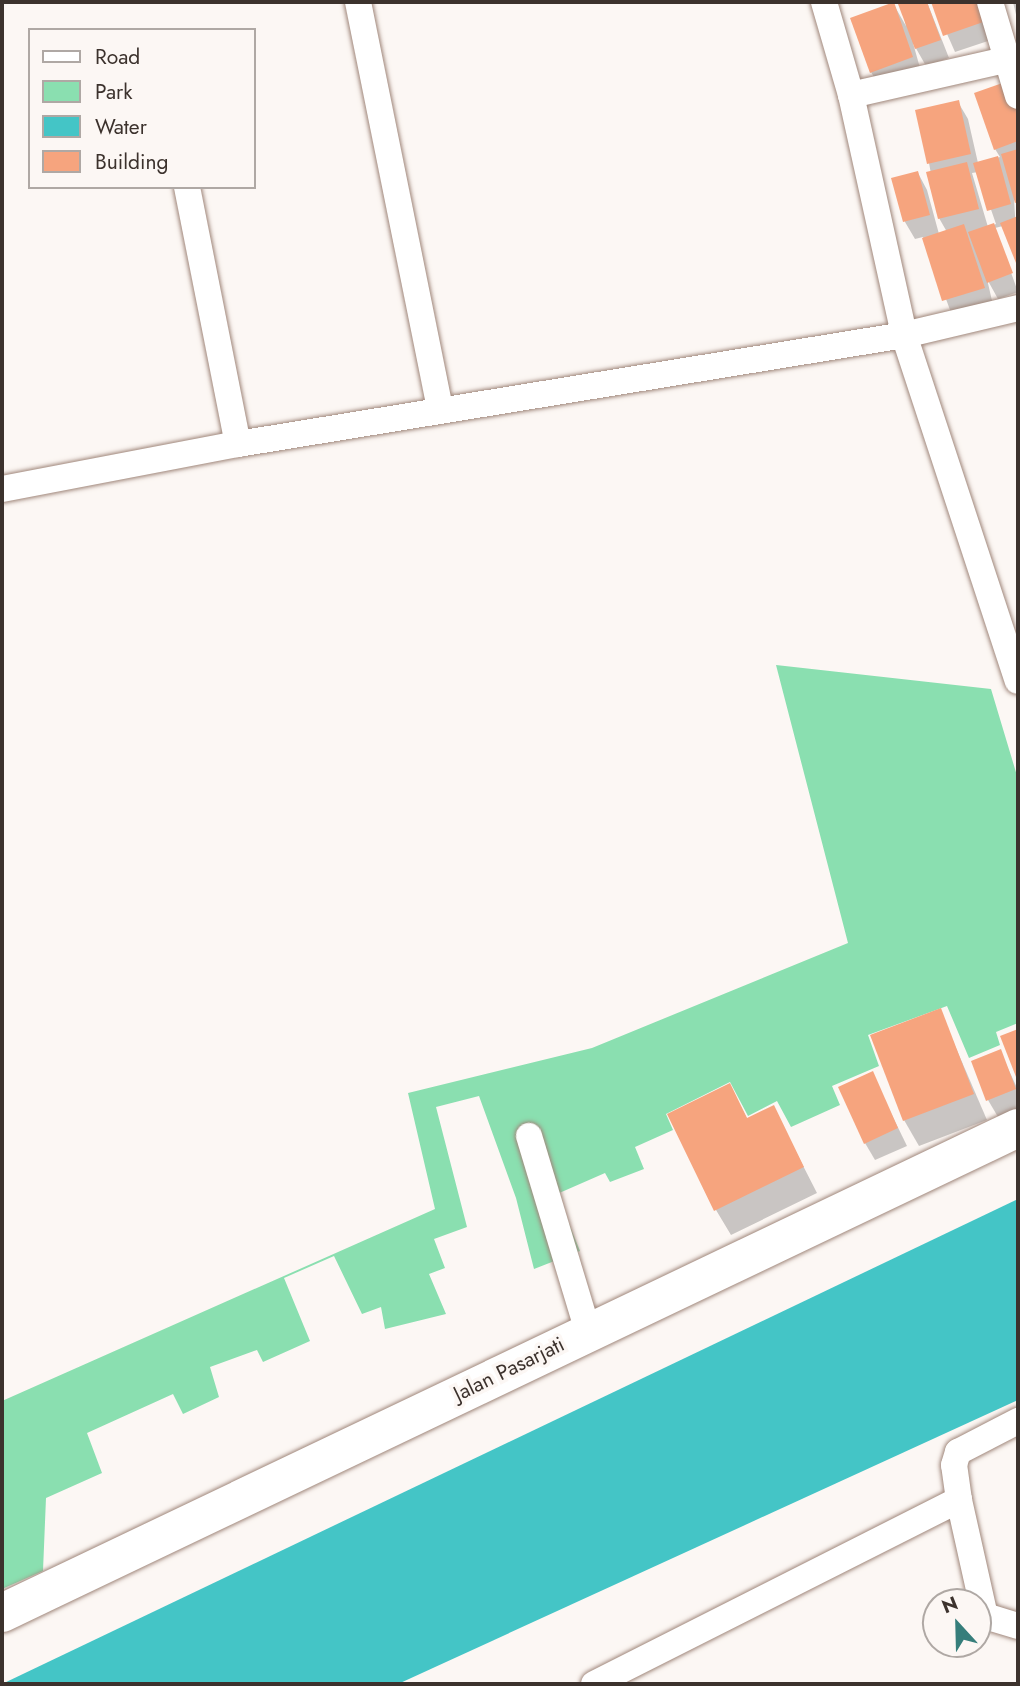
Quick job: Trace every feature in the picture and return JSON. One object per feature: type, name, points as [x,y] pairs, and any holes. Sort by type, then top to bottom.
[{"type":"main road","name":"Jalan Pasarjati","points":[[2,1613],[1018,1128]]},
{"type":"street","points":[[358,2],[440,410]]},
{"type":"street","points":[[824,2],[851,95],[904,335],[1018,681]]},
{"type":"street","points":[[990,2],[1012,59],[1018,96]]},
{"type":"street","points":[[851,95],[1012,59]]},
{"type":"street","points":[[187,189],[238,444]]},
{"type":"street","points":[[2,489],[238,444],[904,335],[1018,308]]},
{"type":"street","points":[[529,1136],[588,1332]]},
{"type":"street","points":[[1018,1421],[958,1452],[954,1465],[959,1500],[985,1616],[1018,1626]]},
{"type":"street","points":[[594,1684],[959,1500]]},
{"type":"green space","points":[[776,665],[991,689],[1018,779],[1018,1023],[996,1032],[1000,1045],[969,1058],[947,1006],[868,1035],[879,1066],[832,1086],[840,1105],[791,1127],[777,1101],[748,1116],[730,1082],[666,1114],[673,1130],[635,1147],[644,1169],[610,1182],[605,1173],[557,1194],[580,1251],[534,1269],[516,1198],[479,1096],[436,1107],[467,1227],[434,1239],[445,1268],[429,1274],[446,1314],[385,1329],[381,1307],[362,1314],[334,1256],[284,1278],[310,1341],[263,1362],[257,1350],[210,1367],[219,1397],[183,1414],[173,1394],[87,1433],[102,1473],[46,1498],[43,1571],[2,1589],[2,1401],[435,1209],[408,1093],[592,1048],[848,943]]},
{"type":"water","points":[[1018,1199],[1018,1400],[398,1684],[2,1684]]},
{"type":"building","points":[[894,2],[913,57],[870,73],[850,18]]},
{"type":"building","points":[[927,2],[941,40],[915,49],[898,4]]},
{"type":"building","points":[[931,2],[986,2],[992,19],[943,36]]},
{"type":"building","points":[[1011,80],[1018,101],[1018,141],[994,150],[974,93]]},
{"type":"building","points":[[959,100],[971,154],[927,164],[915,110]]},
{"type":"building","points":[[1018,149],[1018,202],[1015,203],[1001,154]]},
{"type":"building","points":[[998,156],[1011,204],[987,211],[973,163]]},
{"type":"building","points":[[967,162],[979,209],[938,219],[926,172]]},
{"type":"building","points":[[918,171],[930,215],[903,222],[891,178]]},
{"type":"building","points":[[1018,216],[1018,268],[1000,223]]},
{"type":"building","points":[[994,223],[1013,273],[987,283],[968,232]]},
{"type":"building","points":[[964,224],[985,288],[942,301],[922,238]]},
{"type":"building","points":[[941,1008],[974,1094],[903,1121],[870,1035]]},
{"type":"building","points":[[1018,1029],[1018,1082],[1000,1036]]},
{"type":"building","points":[[1001,1049],[1016,1089],[986,1101],[971,1061]]},
{"type":"building","points":[[873,1071],[898,1128],[864,1144],[838,1087]]},
{"type":"building","points":[[730,1083],[747,1118],[774,1105],[804,1167],[714,1211],[667,1114]]}]
